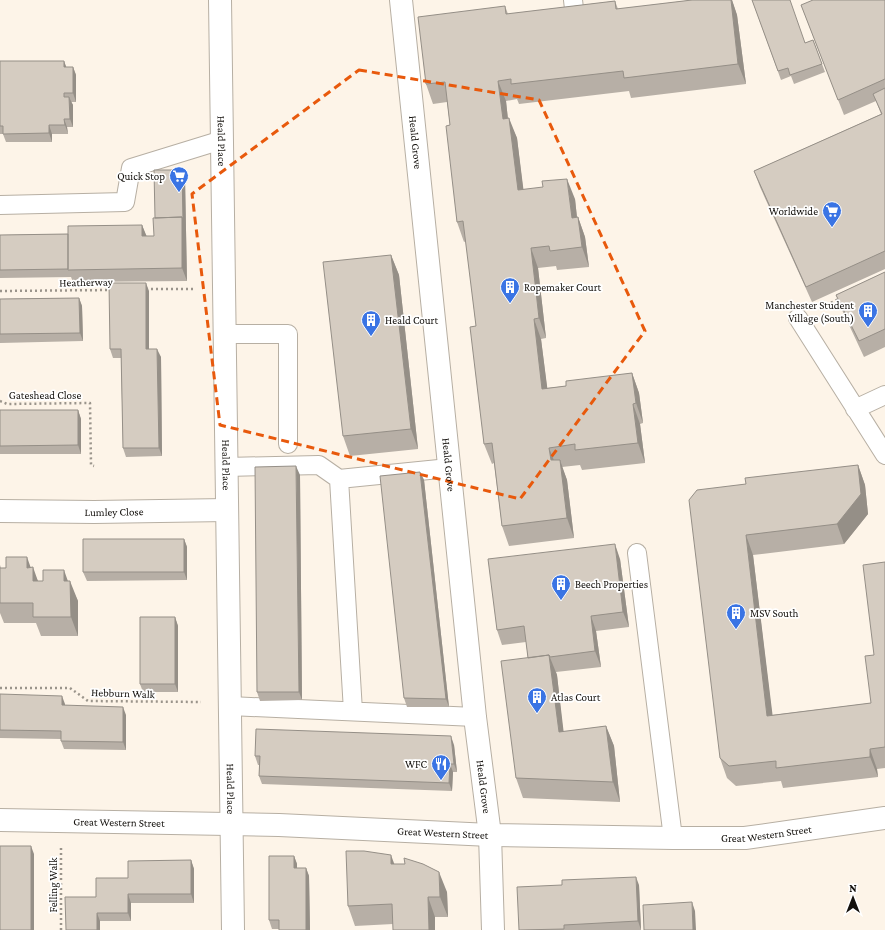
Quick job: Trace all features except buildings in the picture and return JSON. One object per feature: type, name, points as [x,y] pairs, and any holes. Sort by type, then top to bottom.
[{"type":"street","name":"Heald Place","points":[[220,0],[233,930]]},
{"type":"street","name":"Heald Grove","points":[[401,0],[475,717],[490,834],[493,930]]},
{"type":"street","name":"Lumley Close","points":[[0,511],[94,512],[227,510]]},
{"type":"street","name":"Great Western Street","points":[[0,820],[231,824],[490,834],[745,838],[885,818]]},
{"type":"lane","points":[[572,0],[576,26]]},
{"type":"lane","points":[[0,205],[125,202],[131,168],[222,140]]},
{"type":"lane","points":[[798,318],[885,455]]},
{"type":"lane","points":[[225,334],[288,334],[288,444]]},
{"type":"lane","points":[[855,409],[885,395]]},
{"type":"lane","points":[[226,467],[319,465],[339,479],[449,468]]},
{"type":"lane","points":[[339,479],[353,712]]},
{"type":"lane","points":[[637,553],[673,838]]},
{"type":"lane","points":[[230,706],[475,717]]},
{"type":"path","points":[[141,289],[196,289]]},
{"type":"path","name":"Heatherway","points":[[0,291],[117,290]]},
{"type":"path","points":[[798,318],[842,298]]},
{"type":"path","name":"Gateshead Close","points":[[0,401],[7,404],[90,403],[91,465],[94,466]]},
{"type":"path","name":"Hebburn Walk","points":[[0,688],[70,688],[88,701],[201,702]]},
{"type":"path","name":"Felling Walk","points":[[61,847],[61,930]]},
{"type":"highlighted area","points":[[359,70],[539,100],[645,331],[520,499],[220,425],[192,194]]},
{"type":"place","name":"Quick Stop","points":[[179,193]]},
{"type":"place","name":"Worldwide","points":[[832,228]]},
{"type":"place","name":"Ropemaker Court","points":[[510,304]]},
{"type":"place","name":"Manchester Student Village (South)","points":[[868,328]]},
{"type":"place","name":"Heald Court","points":[[371,337]]},
{"type":"place","name":"Beech Properties","points":[[561,601]]},
{"type":"place","name":"MSV South","points":[[736,630]]},
{"type":"place","name":"Atlas Court","points":[[537,714]]},
{"type":"place","name":"WFC","points":[[441,781]]}]
